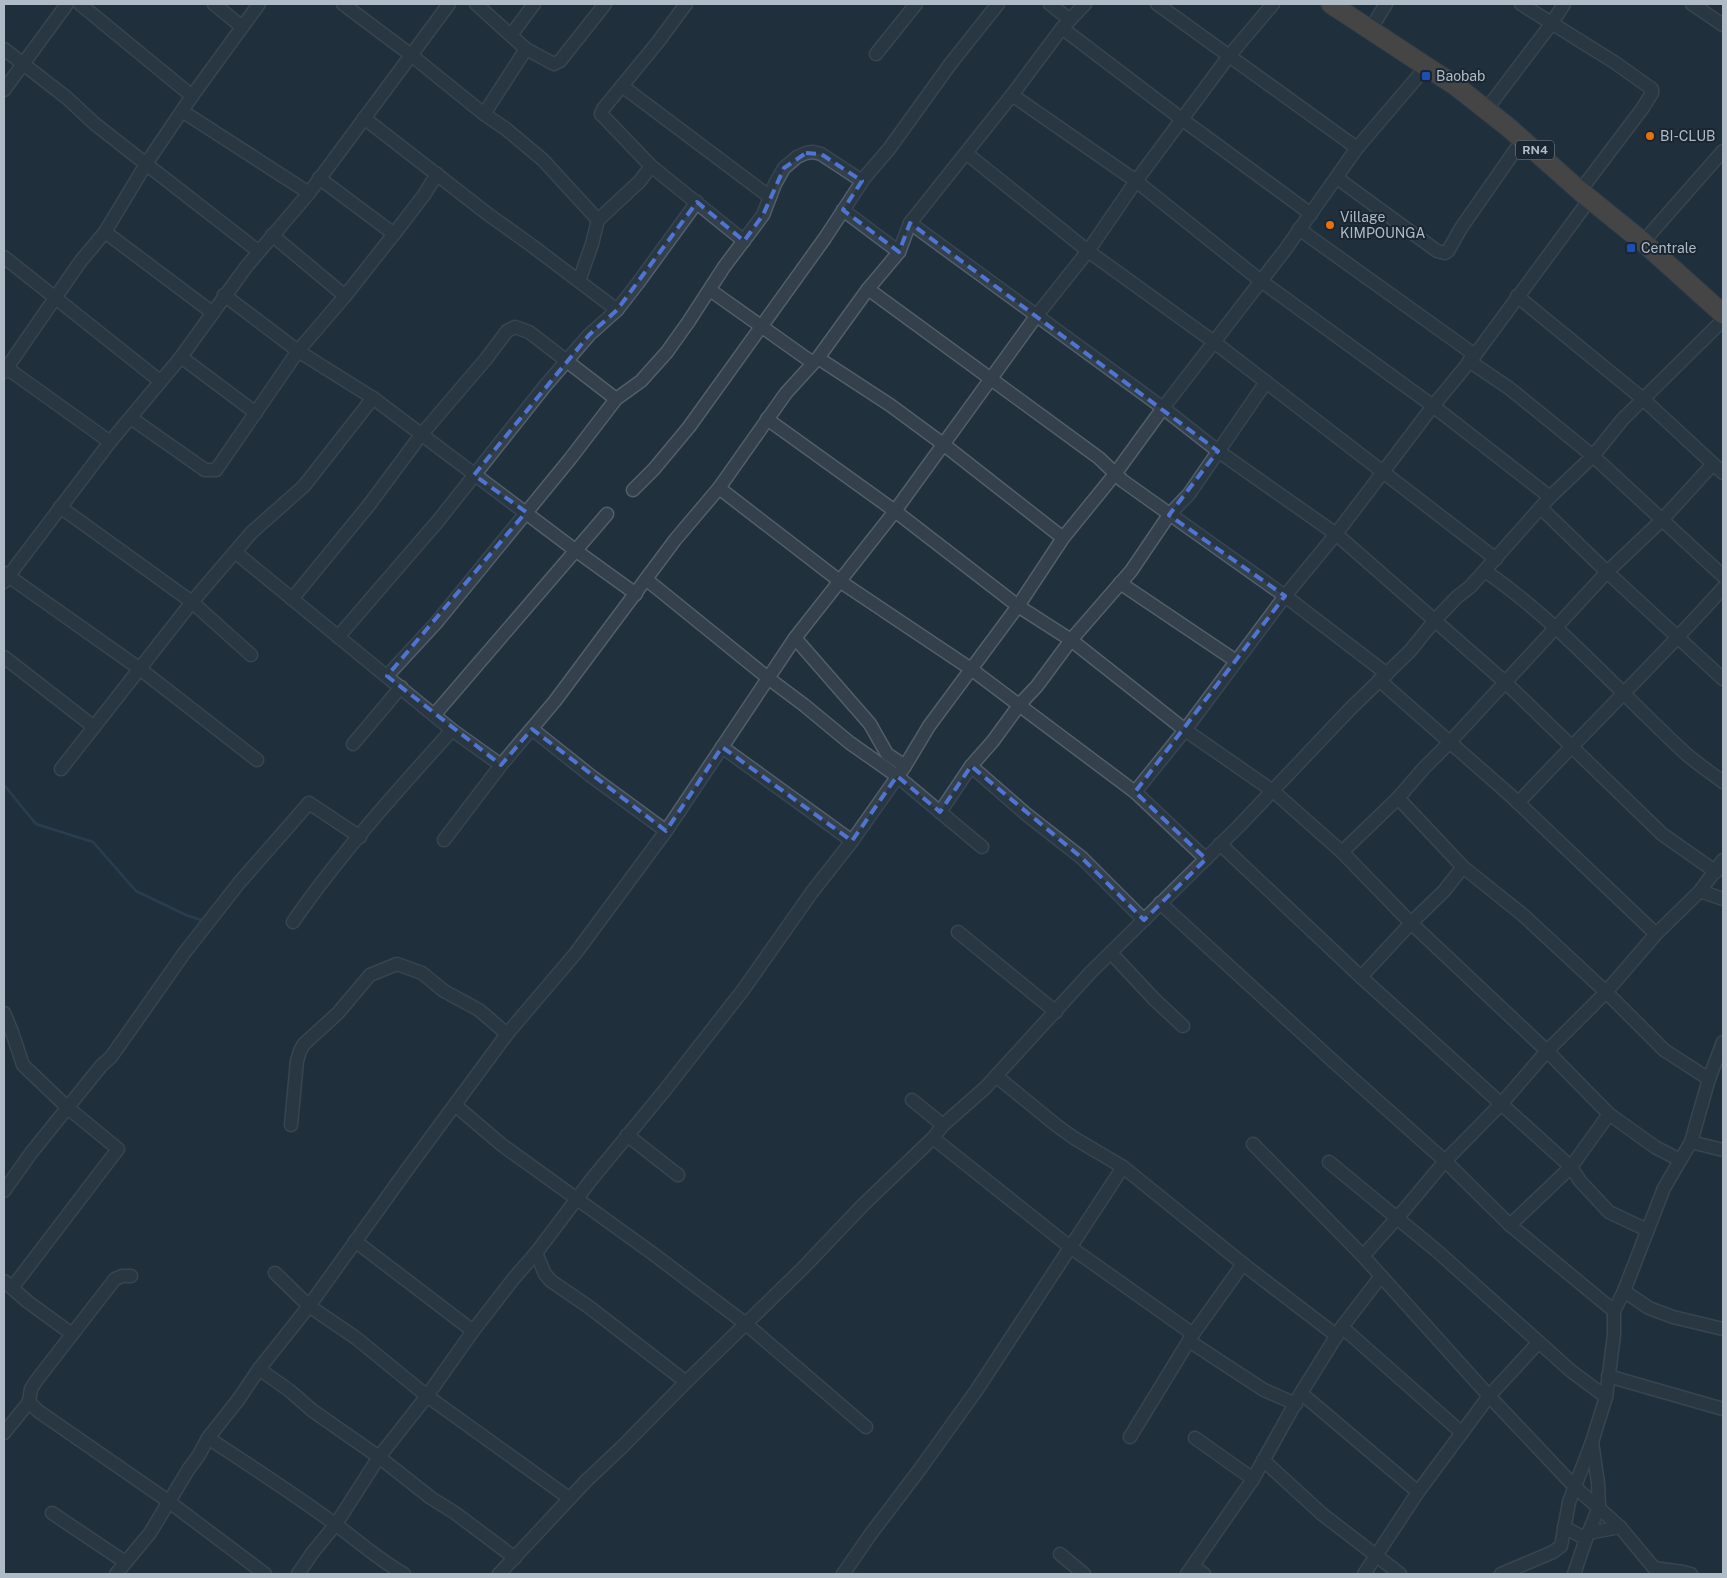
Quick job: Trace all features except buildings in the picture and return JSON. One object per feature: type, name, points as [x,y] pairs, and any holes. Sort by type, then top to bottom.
[{"type":"highway","name":"RN4","points":[[1331,4],[1456,86],[1523,139],[1585,195],[1643,242],[1723,314]]},
{"type":"street","points":[[4,90],[67,4]]},
{"type":"street","points":[[80,4],[192,96]]},
{"type":"street","points":[[214,4],[242,26]]},
{"type":"street","points":[[110,442],[5,369],[55,296],[105,232],[146,164],[192,96],[259,4]]},
{"type":"street","points":[[343,4],[484,114],[506,128],[543,160],[598,220]]},
{"type":"street","points":[[257,760],[140,669],[5,577],[110,442],[181,357],[258,251],[309,193],[449,4]]},
{"type":"street","points":[[476,4],[526,49],[548,62],[557,63],[605,4]]},
{"type":"street","points":[[511,35],[534,4]]},
{"type":"street","points":[[686,4],[601,114],[651,166],[744,241]]},
{"type":"street","points":[[876,54],[916,4]]},
{"type":"street","points":[[633,490],[654,469],[689,427],[862,181],[998,4]]},
{"type":"street","points":[[1050,4],[1066,24],[1183,120],[1311,214]]},
{"type":"street","points":[[444,840],[500,765],[532,729],[647,580],[675,540],[719,488],[786,393],[816,361],[868,289],[899,252],[910,223],[1066,24],[1085,4]]},
{"type":"street","points":[[1157,4],[1357,148]]},
{"type":"street","points":[[52,1513],[122,1570],[150,1533],[208,1438],[309,1306],[454,1104],[507,1034],[575,954],[666,831],[795,638],[895,511],[1037,315],[1088,251],[1136,181],[1229,56],[1273,4]]},
{"type":"street","points":[[1370,30],[1386,4]]},
{"type":"street","points":[[1135,792],[1186,730],[1285,596],[1336,534],[1518,296],[1585,195],[1600,168],[1642,110],[1652,90],[1614,62],[1521,4]]},
{"type":"street","points":[[1486,110],[1552,23],[1564,4]]},
{"type":"street","points":[[1693,4],[1723,24]]},
{"type":"street","points":[[4,49],[67,98],[95,124],[258,251]]},
{"type":"street","points":[[484,114],[526,49]]},
{"type":"street","points":[[298,1574],[336,1524],[379,1458],[427,1396],[473,1330],[536,1253],[627,1135],[714,1030],[901,771],[929,726],[1018,606],[1063,538],[1115,474],[1163,408],[1261,281],[1357,148],[1426,67]]},
{"type":"street","points":[[622,86],[770,197]]},
{"type":"street","points":[[1012,95],[1136,181],[1261,281],[1433,406],[1550,497]]},
{"type":"street","points":[[182,111],[309,193]]},
{"type":"street","points":[[364,118],[489,215],[617,310]]},
{"type":"street","points":[[1337,178],[1438,251],[1445,253],[1523,139]]},
{"type":"street","points":[[1643,242],[1723,151]]},
{"type":"street","points":[[387,676],[436,623],[570,459],[616,399],[641,381],[667,352],[724,267],[763,215],[784,168],[790,162],[806,153],[813,152],[821,154],[862,181]]},
{"type":"street","points":[[966,153],[1088,251],[1214,342],[1496,559]]},
{"type":"street","points":[[579,281],[598,220],[640,181],[651,166]]},
{"type":"street","points":[[131,418],[205,470],[210,471],[219,467],[298,352],[394,234],[424,195],[437,174]]},
{"type":"street","points":[[319,178],[394,234]]},
{"type":"street","points":[[338,637],[438,521],[567,360],[589,335],[617,310],[697,202]]},
{"type":"street","points":[[843,210],[899,252]]},
{"type":"street","points":[[910,223],[1218,450],[1336,534],[1505,682],[1662,834],[1716,872]]},
{"type":"street","points":[[1299,229],[1472,358],[1593,456],[1723,576]]},
{"type":"street","points":[[105,232],[213,313]]},
{"type":"street","points":[[272,235],[345,296]]},
{"type":"street","points":[[4,257],[160,381]]},
{"type":"street","points":[[868,289],[1099,458],[1123,481],[1169,515],[1285,596],[1383,677],[1449,743],[1518,803],[1656,934]]},
{"type":"street","points":[[710,290],[761,327],[890,405],[1063,538]]},
{"type":"street","points":[[224,296],[298,352],[372,398],[636,594]]},
{"type":"street","points":[[1518,296],[1644,399],[1723,473]]},
{"type":"street","points":[[499,1574],[569,1498],[803,1268],[863,1205],[933,1138],[943,1125],[996,1076],[1090,973],[1206,859],[1410,651],[1435,620],[1485,571],[1550,497],[1593,456],[1622,420],[1723,320]]},
{"type":"street","points":[[292,599],[369,505],[421,435],[507,331],[515,327],[529,332],[616,399]]},
{"type":"street","points":[[181,357],[256,413]]},
{"type":"street","points":[[940,812],[971,766],[993,741],[1020,704],[1037,686],[1071,640],[1131,571],[1169,515],[1189,494],[1266,382]]},
{"type":"street","points":[[61,769],[192,602],[252,532],[304,486],[372,398]]},
{"type":"street","points":[[767,419],[895,511],[1018,606],[1071,640],[1186,730],[1273,791],[1342,852],[1411,923],[1547,1051],[1609,1114],[1655,1147],[1680,1160]]},
{"type":"street","points":[[1342,852],[1398,798],[1607,572],[1662,520],[1713,464]]},
{"type":"street","points":[[719,488],[841,582],[1020,704],[1135,792],[1206,859]]},
{"type":"street","points":[[60,508],[192,602],[251,655]]},
{"type":"street","points":[[1540,508],[1723,678]]},
{"type":"street","points":[[435,714],[607,514]]},
{"type":"street","points":[[234,552],[435,714],[452,730],[500,765]]},
{"type":"street","points":[[1485,571],[1511,589],[1624,692],[1685,753],[1723,782]]},
{"type":"street","points":[[647,580],[850,744],[901,771]]},
{"type":"street","points":[[1120,583],[1236,661]]},
{"type":"street","points":[[1518,803],[1571,746],[1678,638],[1723,588]]},
{"type":"street","points":[[795,638],[870,724],[887,754],[917,794],[982,847]]},
{"type":"street","points":[[4,657],[94,727]]},
{"type":"street","points":[[353,744],[401,687]]},
{"type":"street","points":[[532,729],[591,776],[666,831]]},
{"type":"street","points":[[293,922],[321,884],[398,790],[452,730]]},
{"type":"street","points":[[722,747],[852,840]]},
{"type":"street","points":[[971,766],[1026,814],[1082,858],[1144,920]]},
{"type":"street","points":[[1398,798],[1463,867],[1523,915],[1606,992],[1664,1050],[1709,1079]]},
{"type":"street","points":[[4,1191],[101,1066],[111,1057],[185,952],[240,883],[309,803],[360,837]]},
{"type":"street","points":[[1220,844],[1362,977],[1571,1167],[1580,1181],[1609,1212],[1647,1230]]},
{"type":"street","points":[[1363,1256],[1398,1218],[1445,1161],[1502,1103],[1547,1051],[1606,992],[1656,934],[1700,892],[1723,860]]},
{"type":"street","points":[[1362,977],[1411,923],[1444,891],[1463,867]]},
{"type":"street","points":[[1700,892],[1723,899]]},
{"type":"street","points":[[1160,903],[1445,1161],[1510,1225],[1614,1311]]},
{"type":"street","points":[[958,932],[1056,1012]]},
{"type":"street","points":[[1112,953],[1155,1000],[1183,1026]]},
{"type":"street","points":[[292,1124],[297,1061],[304,1044],[338,1014],[370,975],[396,964],[422,973],[444,991],[479,1010],[507,1034]]},
{"type":"street","points":[[4,1013],[23,1065],[68,1108],[118,1150],[8,1285],[72,1334]]},
{"type":"street","points":[[1501,1574],[1559,1549],[1569,1502],[1592,1442],[1606,1397],[1614,1335],[1614,1311],[1624,1291],[1664,1188],[1691,1142],[1709,1079],[1719,1060],[1723,1042]]},
{"type":"street","points":[[996,1076],[1056,1125],[1123,1167],[1243,1264],[1339,1332],[1462,1433]]},
{"type":"street","points":[[912,1100],[943,1125]]},
{"type":"street","points":[[454,1104],[502,1145],[577,1198],[746,1324],[866,1427]]},
{"type":"street","points":[[1510,1225],[1571,1167],[1609,1114]]},
{"type":"street","points":[[627,1135],[678,1176]]},
{"type":"street","points":[[933,1138],[1070,1247],[1191,1338],[1264,1390],[1299,1399],[1418,1492]]},
{"type":"street","points":[[1691,1142],[1723,1150]]},
{"type":"street","points":[[1253,1144],[1363,1256],[1489,1396],[1575,1487],[1620,1527],[1656,1571],[1691,1574]]},
{"type":"street","points":[[1329,1162],[1398,1218],[1571,1371],[1606,1397]]},
{"type":"street","points":[[843,1574],[976,1391],[1123,1167]]},
{"type":"street","points":[[355,1241],[473,1330]]},
{"type":"street","points":[[536,1253],[545,1274],[552,1281],[589,1307],[686,1382]]},
{"type":"street","points":[[1130,1438],[1191,1338],[1243,1264]]},
{"type":"street","points":[[276,1272],[309,1306],[356,1338],[427,1396],[569,1498]]},
{"type":"street","points":[[4,1433],[29,1402],[31,1389],[115,1279],[122,1276],[131,1276]]},
{"type":"street","points":[[1204,1574],[1190,1570],[1252,1479],[1339,1332],[1381,1276]]},
{"type":"street","points":[[1624,1291],[1649,1308],[1673,1317],[1723,1329]]},
{"type":"street","points":[[1364,1574],[1418,1492],[1489,1396],[1538,1343]]},
{"type":"street","points":[[259,1369],[290,1391],[313,1411],[515,1558]]},
{"type":"street","points":[[1608,1376],[1723,1409]]},
{"type":"street","points":[[29,1402],[38,1411],[168,1501],[265,1574]]},
{"type":"street","points":[[208,1438],[336,1524],[389,1566],[404,1574]]},
{"type":"street","points":[[1194,1438],[1252,1479]]},
{"type":"street","points":[[1574,1574],[1599,1507],[1597,1474],[1592,1442]]},
{"type":"street","points":[[1263,1460],[1322,1514],[1400,1574]]},
{"type":"street","points":[[1564,1527],[1587,1536],[1620,1527]]},
{"type":"street","points":[[1060,1554],[1084,1574]]},
{"type":"highlighted area","points":[[806,153],[821,154],[862,181],[843,210],[899,252],[910,223],[1218,451],[1169,515],[1285,596],[1135,792],[1206,859],[1144,920],[1082,858],[971,766],[940,812],[897,776],[852,841],[722,747],[666,831],[532,729],[501,765],[387,676],[526,512],[474,475],[589,335],[617,310],[697,202],[744,241],[763,215],[784,168]]},
{"type":"waterway","points":[[4,785],[36,824],[93,842],[136,891],[186,915],[204,921]]},
{"type":"place","name":"Baobab","points":[[1426,76]]},
{"type":"place","name":"BI-CLUB","points":[[1650,136]]},
{"type":"place","name":"Village KIMPOUNGA","points":[[1330,225]]},
{"type":"place","name":"Centrale","points":[[1631,248]]}]
